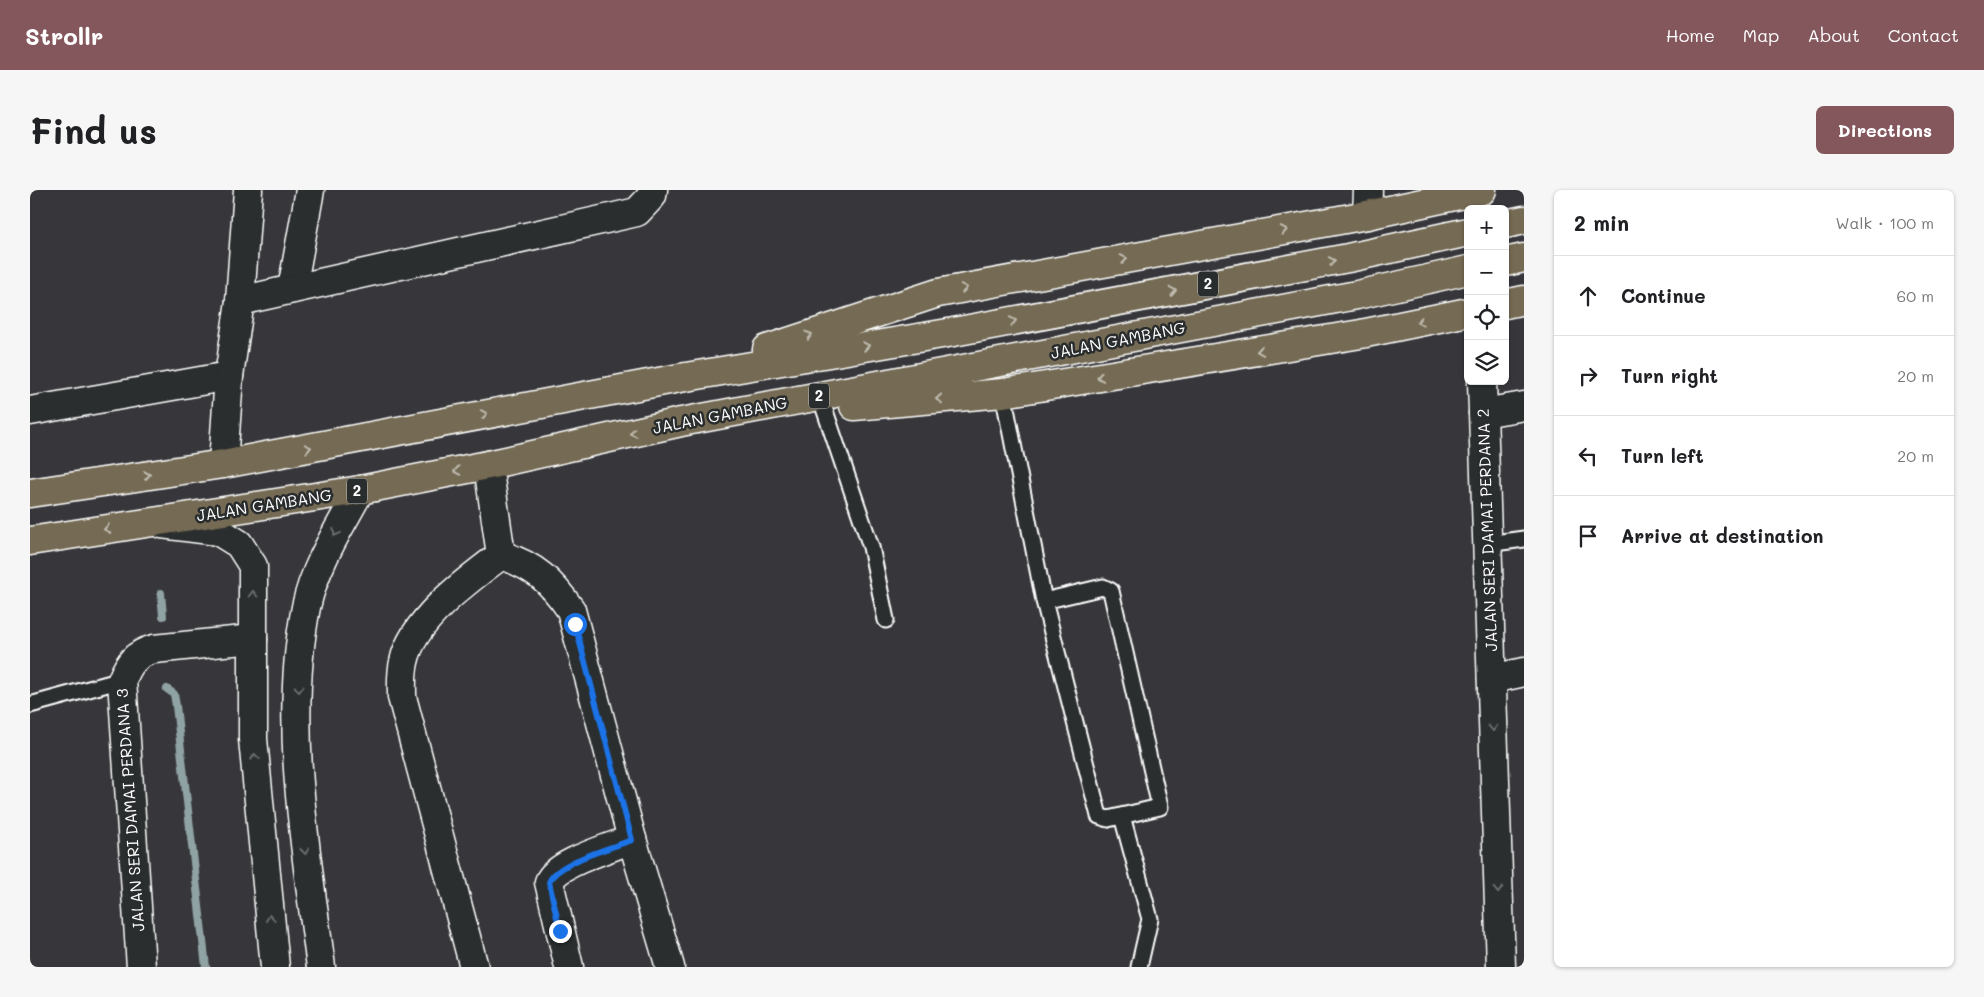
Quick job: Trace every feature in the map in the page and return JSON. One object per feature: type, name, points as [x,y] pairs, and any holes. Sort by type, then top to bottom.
[{"type":"highway","points":[[680,378],[938,293],[1367,203],[1482,190]]},
{"type":"highway","points":[[1509,223],[1524,220]]},
{"type":"highway","name":"2","points":[[30,493],[223,464],[680,378],[948,333],[1348,258],[1464,233]]},
{"type":"highway","points":[[1509,261],[1524,258]]},
{"type":"highway","name":"JALAN GAMBANG","points":[[30,541],[360,490],[488,465],[680,422],[1357,295],[1464,271]]},
{"type":"highway","points":[[1509,303],[1524,300]]},
{"type":"highway","points":[[680,422],[1003,393],[1361,334],[1464,313]]},
{"type":"street","points":[[223,464],[228,376],[240,301],[248,190]]},
{"type":"street","points":[[292,290],[310,190]]},
{"type":"street","points":[[240,301],[637,212],[652,196],[653,190]]},
{"type":"street","points":[[30,411],[228,376]]},
{"type":"street","name":"JALAN SERI DAMAI PERDANA 2","points":[[1482,385],[1501,967]]},
{"type":"street","points":[[1483,414],[1524,406]]},
{"type":"street","points":[[488,465],[501,555]]},
{"type":"street","points":[[321,967],[300,808],[299,666],[306,606],[322,559],[360,490]]},
{"type":"street","points":[[150,522],[218,531],[239,544],[252,566],[253,739],[275,967]]},
{"type":"street","points":[[501,555],[524,563],[542,574],[571,610],[632,840],[670,967]]},
{"type":"street","points":[[474,967],[402,697],[402,678],[404,660],[427,621],[448,596],[501,555]]},
{"type":"street","name":"JALAN SERI DAMAI PERDANA 3","points":[[141,967],[122,680],[128,664],[141,652],[252,639]]},
{"type":"street","points":[[1492,679],[1524,672]]},
{"type":"street","points":[[569,967],[549,882],[551,876],[562,867],[632,840]]},
{"type":"lane","points":[[1003,393],[1044,600],[1098,816],[1108,819],[1160,807],[1111,591],[1103,587],[1044,600]]},
{"type":"lane","points":[[824,408],[871,547],[886,620]]},
{"type":"lane","points":[[1487,544],[1524,538]]},
{"type":"lane","points":[[30,705],[122,680]]},
{"type":"lane","points":[[1122,816],[1150,919],[1138,967]]},
{"type":"waterway","points":[[161,593],[163,616]]},
{"type":"waterway","points":[[167,689],[174,694],[176,706],[206,967]]},
{"type":"route","points":[[560,931],[549,882],[551,876],[562,867],[632,840],[575,624]]}]
